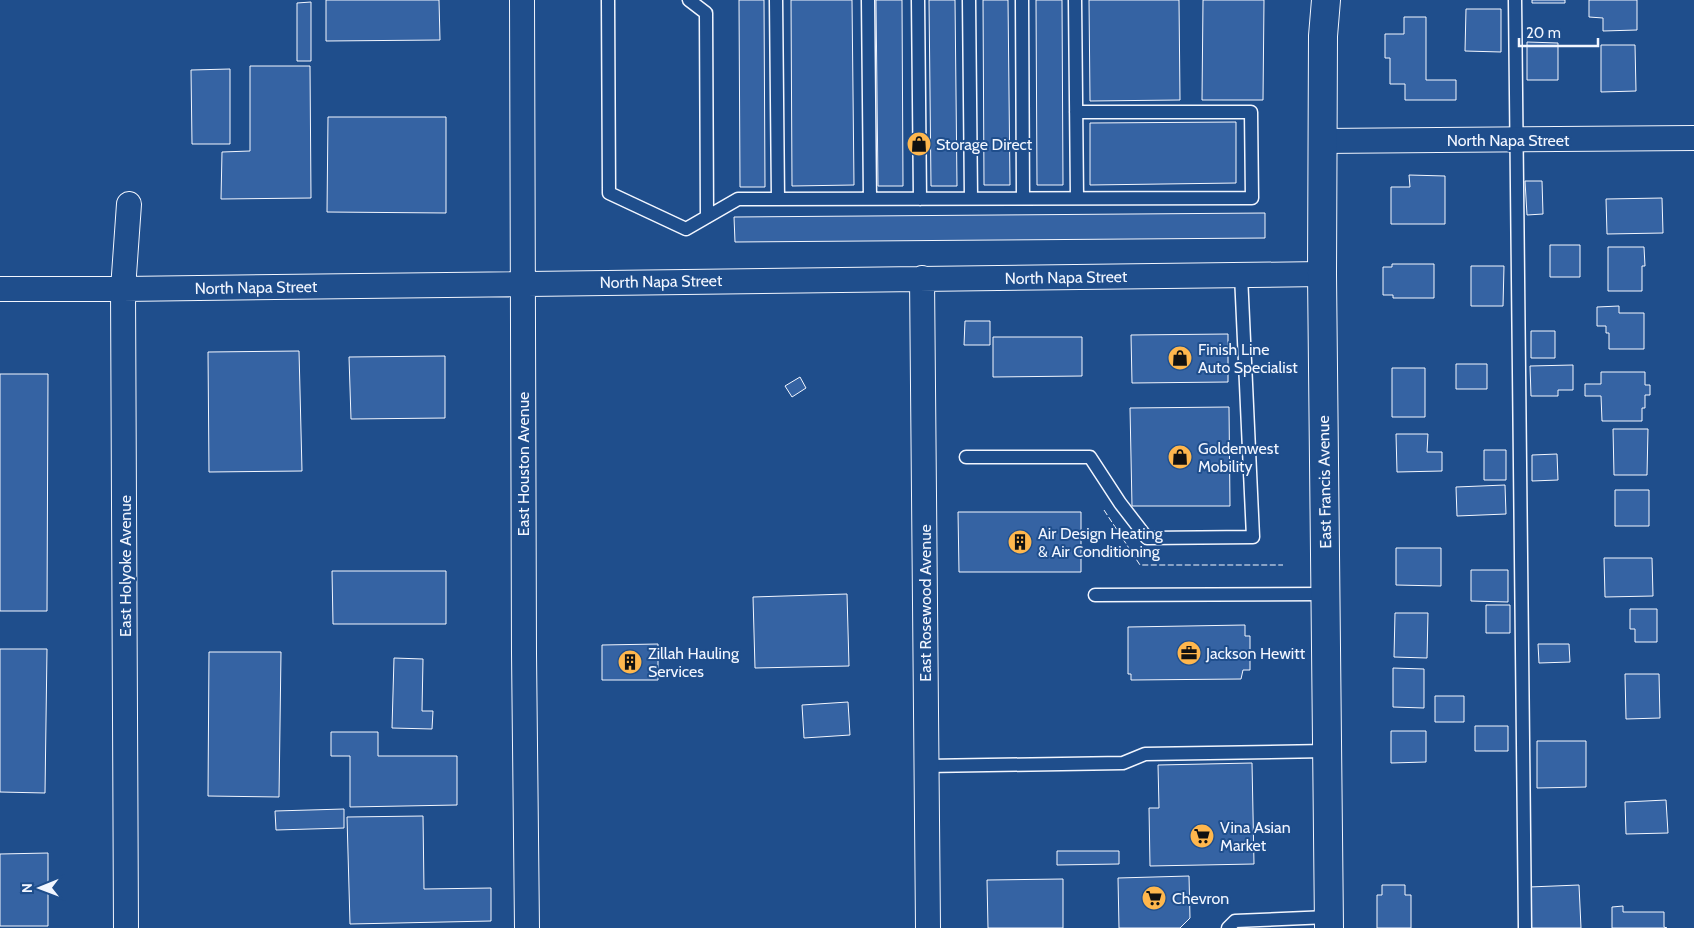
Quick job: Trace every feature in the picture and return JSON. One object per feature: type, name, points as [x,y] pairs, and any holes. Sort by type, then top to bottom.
[{"type":"main road","name":"East Francis Avenue","points":[[1320,0],[1323,36]]},
{"type":"main road","name":"East Francis Avenue","points":[[1326,0],[1323,36],[1322,274],[1329,923]]},
{"type":"street","name":"East Houston Avenue","points":[[522,0],[527,928]]},
{"type":"street","name":"North Napa Street","points":[[1322,141],[1694,138]]},
{"type":"street","name":"East Holyoke Avenue","points":[[126,928],[123,288],[129,204]]},
{"type":"street","name":"North Napa Street","points":[[0,288],[1322,274]]},
{"type":"street","name":"East Rosewood Avenue","points":[[922,278],[928,928]]},
{"type":"lane","points":[[608,0],[608,194],[686,229],[738,199],[1252,198],[1251,112],[1076,112]]},
{"type":"lane","points":[[689,0],[706,13],[707,217]]},
{"type":"lane","points":[[776,0],[778,199]]},
{"type":"lane","points":[[868,0],[870,199]]},
{"type":"lane","points":[[918,0],[920,199]]},
{"type":"lane","points":[[969,0],[971,198]]},
{"type":"lane","points":[[1022,0],[1023,198]]},
{"type":"lane","points":[[1075,0],[1077,198]]},
{"type":"lane","points":[[1515,0],[1525,928]]},
{"type":"lane","points":[[966,457],[1090,457],[1120,503],[1147,538],[1253,537],[1241,275]]},
{"type":"lane","points":[[1095,595],[1325,594]]},
{"type":"lane","points":[[926,766],[1123,763],[1145,754],[1327,751]]},
{"type":"lane","points":[[1228,928],[1235,921],[1329,923]]},
{"type":"building","points":[[326,0],[439,0],[440,40],[326,41]]},
{"type":"building","points":[[739,0],[764,0],[765,187],[740,187]]},
{"type":"building","points":[[791,0],[852,0],[854,185],[792,186]]},
{"type":"building","points":[[876,0],[902,0],[903,186],[878,186]]},
{"type":"building","points":[[929,0],[955,0],[957,186],[931,186]]},
{"type":"building","points":[[983,0],[1008,0],[1010,185],[984,185]]},
{"type":"building","points":[[1036,0],[1062,0],[1063,185],[1037,185]]},
{"type":"building","points":[[1089,0],[1179,0],[1180,100],[1090,101]]},
{"type":"building","points":[[1203,0],[1264,0],[1263,100],[1202,100]]},
{"type":"building","points":[[1532,0],[1565,0],[1565,3],[1532,3]]},
{"type":"building","points":[[1589,0],[1637,0],[1637,30],[1603,31],[1603,18],[1589,17]]},
{"type":"building","points":[[311,2],[311,61],[297,61],[297,3]]},
{"type":"building","points":[[1466,9],[1501,9],[1501,52],[1465,51]]},
{"type":"building","points":[[1404,17],[1426,17],[1426,80],[1456,80],[1456,100],[1405,100],[1405,84],[1390,84],[1390,58],[1385,58],[1385,34],[1404,34]]},
{"type":"building","points":[[1527,42],[1558,43],[1558,80],[1527,80]]},
{"type":"building","points":[[1601,45],[1635,45],[1636,91],[1601,92]]},
{"type":"building","points":[[250,66],[310,66],[311,198],[221,199],[222,152],[250,151]]},
{"type":"building","points":[[230,69],[230,144],[192,144],[191,70]]},
{"type":"building","points":[[328,117],[446,117],[446,213],[327,212]]},
{"type":"building","points":[[1236,122],[1236,183],[1090,185],[1090,123]]},
{"type":"building","points":[[1409,175],[1445,176],[1445,224],[1391,224],[1391,187],[1410,187]]},
{"type":"building","points":[[1525,181],[1542,181],[1543,214],[1527,215]]},
{"type":"building","points":[[1662,198],[1663,233],[1607,234],[1606,199]]},
{"type":"building","points":[[1265,213],[1265,238],[735,242],[734,217]]},
{"type":"building","points":[[1550,245],[1580,245],[1580,277],[1550,277]]},
{"type":"building","points":[[1608,247],[1644,247],[1645,266],[1642,266],[1642,291],[1608,291]]},
{"type":"building","points":[[1392,264],[1434,264],[1434,298],[1393,298],[1393,295],[1383,295],[1383,267],[1392,267]]},
{"type":"building","points":[[1471,266],[1504,266],[1503,306],[1471,306]]},
{"type":"building","points":[[1619,306],[1619,313],[1644,313],[1644,349],[1609,349],[1609,333],[1606,333],[1606,326],[1597,326],[1597,307]]},
{"type":"building","points":[[965,321],[990,321],[990,345],[964,345]]},
{"type":"building","points":[[1531,331],[1555,331],[1555,358],[1531,358]]},
{"type":"building","name":"Finish Line Auto Specialist","points":[[1228,334],[1228,382],[1132,383],[1131,335]]},
{"type":"building","points":[[993,337],[1082,337],[1082,376],[993,377]]},
{"type":"building","points":[[299,351],[302,471],[209,472],[208,352]]},
{"type":"building","points":[[445,356],[445,418],[351,419],[349,357]]},
{"type":"building","points":[[1456,364],[1487,364],[1487,389],[1456,389]]},
{"type":"building","points":[[1573,365],[1573,390],[1558,390],[1558,396],[1531,396],[1530,366]]},
{"type":"building","points":[[1392,368],[1425,368],[1425,417],[1392,417]]},
{"type":"building","points":[[1601,372],[1645,372],[1645,385],[1650,385],[1650,395],[1645,395],[1642,421],[1602,421],[1601,396],[1585,396],[1585,384],[1601,384]]},
{"type":"building","points":[[0,374],[48,374],[47,611],[0,611]]},
{"type":"building","points":[[800,377],[806,388],[792,397],[785,386]]},
{"type":"building","name":"Goldenwest Mobility","points":[[1229,407],[1230,506],[1132,506],[1130,408]]},
{"type":"building","points":[[1613,429],[1648,429],[1647,475],[1614,475]]},
{"type":"building","points":[[1396,434],[1428,434],[1427,452],[1442,452],[1442,471],[1397,472]]},
{"type":"building","points":[[1484,450],[1506,450],[1506,480],[1484,480]]},
{"type":"building","points":[[1557,454],[1558,480],[1532,481],[1532,455]]},
{"type":"building","points":[[1505,485],[1506,514],[1457,516],[1456,487]]},
{"type":"building","points":[[1615,490],[1649,490],[1649,526],[1615,526]]},
{"type":"building","name":"Air Design Heating & Air Conditioning","points":[[958,512],[1081,512],[1081,572],[959,572]]},
{"type":"building","points":[[1396,548],[1441,548],[1441,586],[1396,585]]},
{"type":"building","points":[[1604,558],[1652,558],[1653,596],[1605,597]]},
{"type":"building","points":[[1471,570],[1508,570],[1508,602],[1471,601]]},
{"type":"building","points":[[332,571],[446,571],[446,624],[333,624]]},
{"type":"building","points":[[847,594],[849,666],[755,668],[753,597]]},
{"type":"building","points":[[1486,605],[1510,605],[1510,633],[1486,633]]},
{"type":"building","points":[[1630,609],[1657,609],[1657,642],[1635,642],[1635,629],[1630,629]]},
{"type":"building","points":[[1395,613],[1428,613],[1427,658],[1394,657]]},
{"type":"building","name":"Jackson Hewitt","points":[[1245,625],[1245,636],[1250,636],[1250,670],[1243,670],[1241,679],[1131,680],[1131,674],[1128,674],[1128,627]]},
{"type":"building","name":"Zillah Hauling Services","points":[[658,644],[658,680],[602,680],[602,645]]},
{"type":"building","points":[[1538,644],[1569,644],[1570,662],[1539,663]]},
{"type":"building","points":[[0,649],[47,649],[45,793],[0,792]]},
{"type":"building","points":[[209,652],[281,652],[279,797],[208,796]]},
{"type":"building","points":[[394,658],[423,659],[422,711],[433,711],[432,729],[392,728]]},
{"type":"building","points":[[1393,668],[1424,669],[1424,708],[1393,707]]},
{"type":"building","points":[[1625,674],[1659,674],[1660,718],[1626,719]]},
{"type":"building","points":[[1435,696],[1464,696],[1464,722],[1435,722]]},
{"type":"building","points":[[848,702],[850,735],[804,738],[802,705]]},
{"type":"building","points":[[1475,726],[1508,726],[1508,751],[1475,751]]},
{"type":"building","points":[[1391,731],[1426,731],[1426,762],[1391,763]]},
{"type":"building","points":[[331,732],[378,732],[378,756],[457,756],[457,805],[350,807],[350,756],[331,756]]},
{"type":"building","points":[[1537,741],[1586,741],[1586,787],[1537,788]]},
{"type":"building","name":"Vina Asian Market","points":[[1252,763],[1254,864],[1150,866],[1149,808],[1159,808],[1158,765]]},
{"type":"building","points":[[1666,800],[1668,833],[1626,834],[1625,802]]},
{"type":"building","points":[[344,809],[344,828],[276,830],[275,811]]},
{"type":"building","points":[[423,816],[424,889],[491,888],[491,921],[350,924],[347,817]]},
{"type":"building","points":[[1057,851],[1119,851],[1119,864],[1057,865]]},
{"type":"building","points":[[48,853],[48,926],[0,926],[0,854]]},
{"type":"building","name":"Chevron","points":[[1189,876],[1190,918],[1180,928],[1119,928],[1118,878]]},
{"type":"building","points":[[1063,879],[1063,928],[988,928],[987,880]]},
{"type":"building","points":[[1382,885],[1405,885],[1405,895],[1411,895],[1411,928],[1377,928],[1377,895],[1382,895]]},
{"type":"building","points":[[1579,885],[1581,928],[1531,928],[1529,887]]},
{"type":"building","points":[[1623,906],[1623,912],[1664,912],[1664,927],[1667,928],[1612,928],[1612,907]]},
{"type":"fence","points":[[1104,510],[1140,565],[1283,565]]},
{"type":"place","name":"Storage Direct","points":[[919,144]]},
{"type":"place","name":"Finish Line Auto Specialist","points":[[1180,358]]},
{"type":"place","name":"Goldenwest Mobility","points":[[1180,457]]},
{"type":"place","name":"Air Design Heating & Air Conditioning","points":[[1020,542]]},
{"type":"place","name":"Jackson Hewitt","points":[[1189,653]]},
{"type":"place","name":"Zillah Hauling Services","points":[[630,662]]},
{"type":"place","name":"Vina Asian Market","points":[[1202,836]]},
{"type":"place","name":"Chevron","points":[[1154,898]]}]
